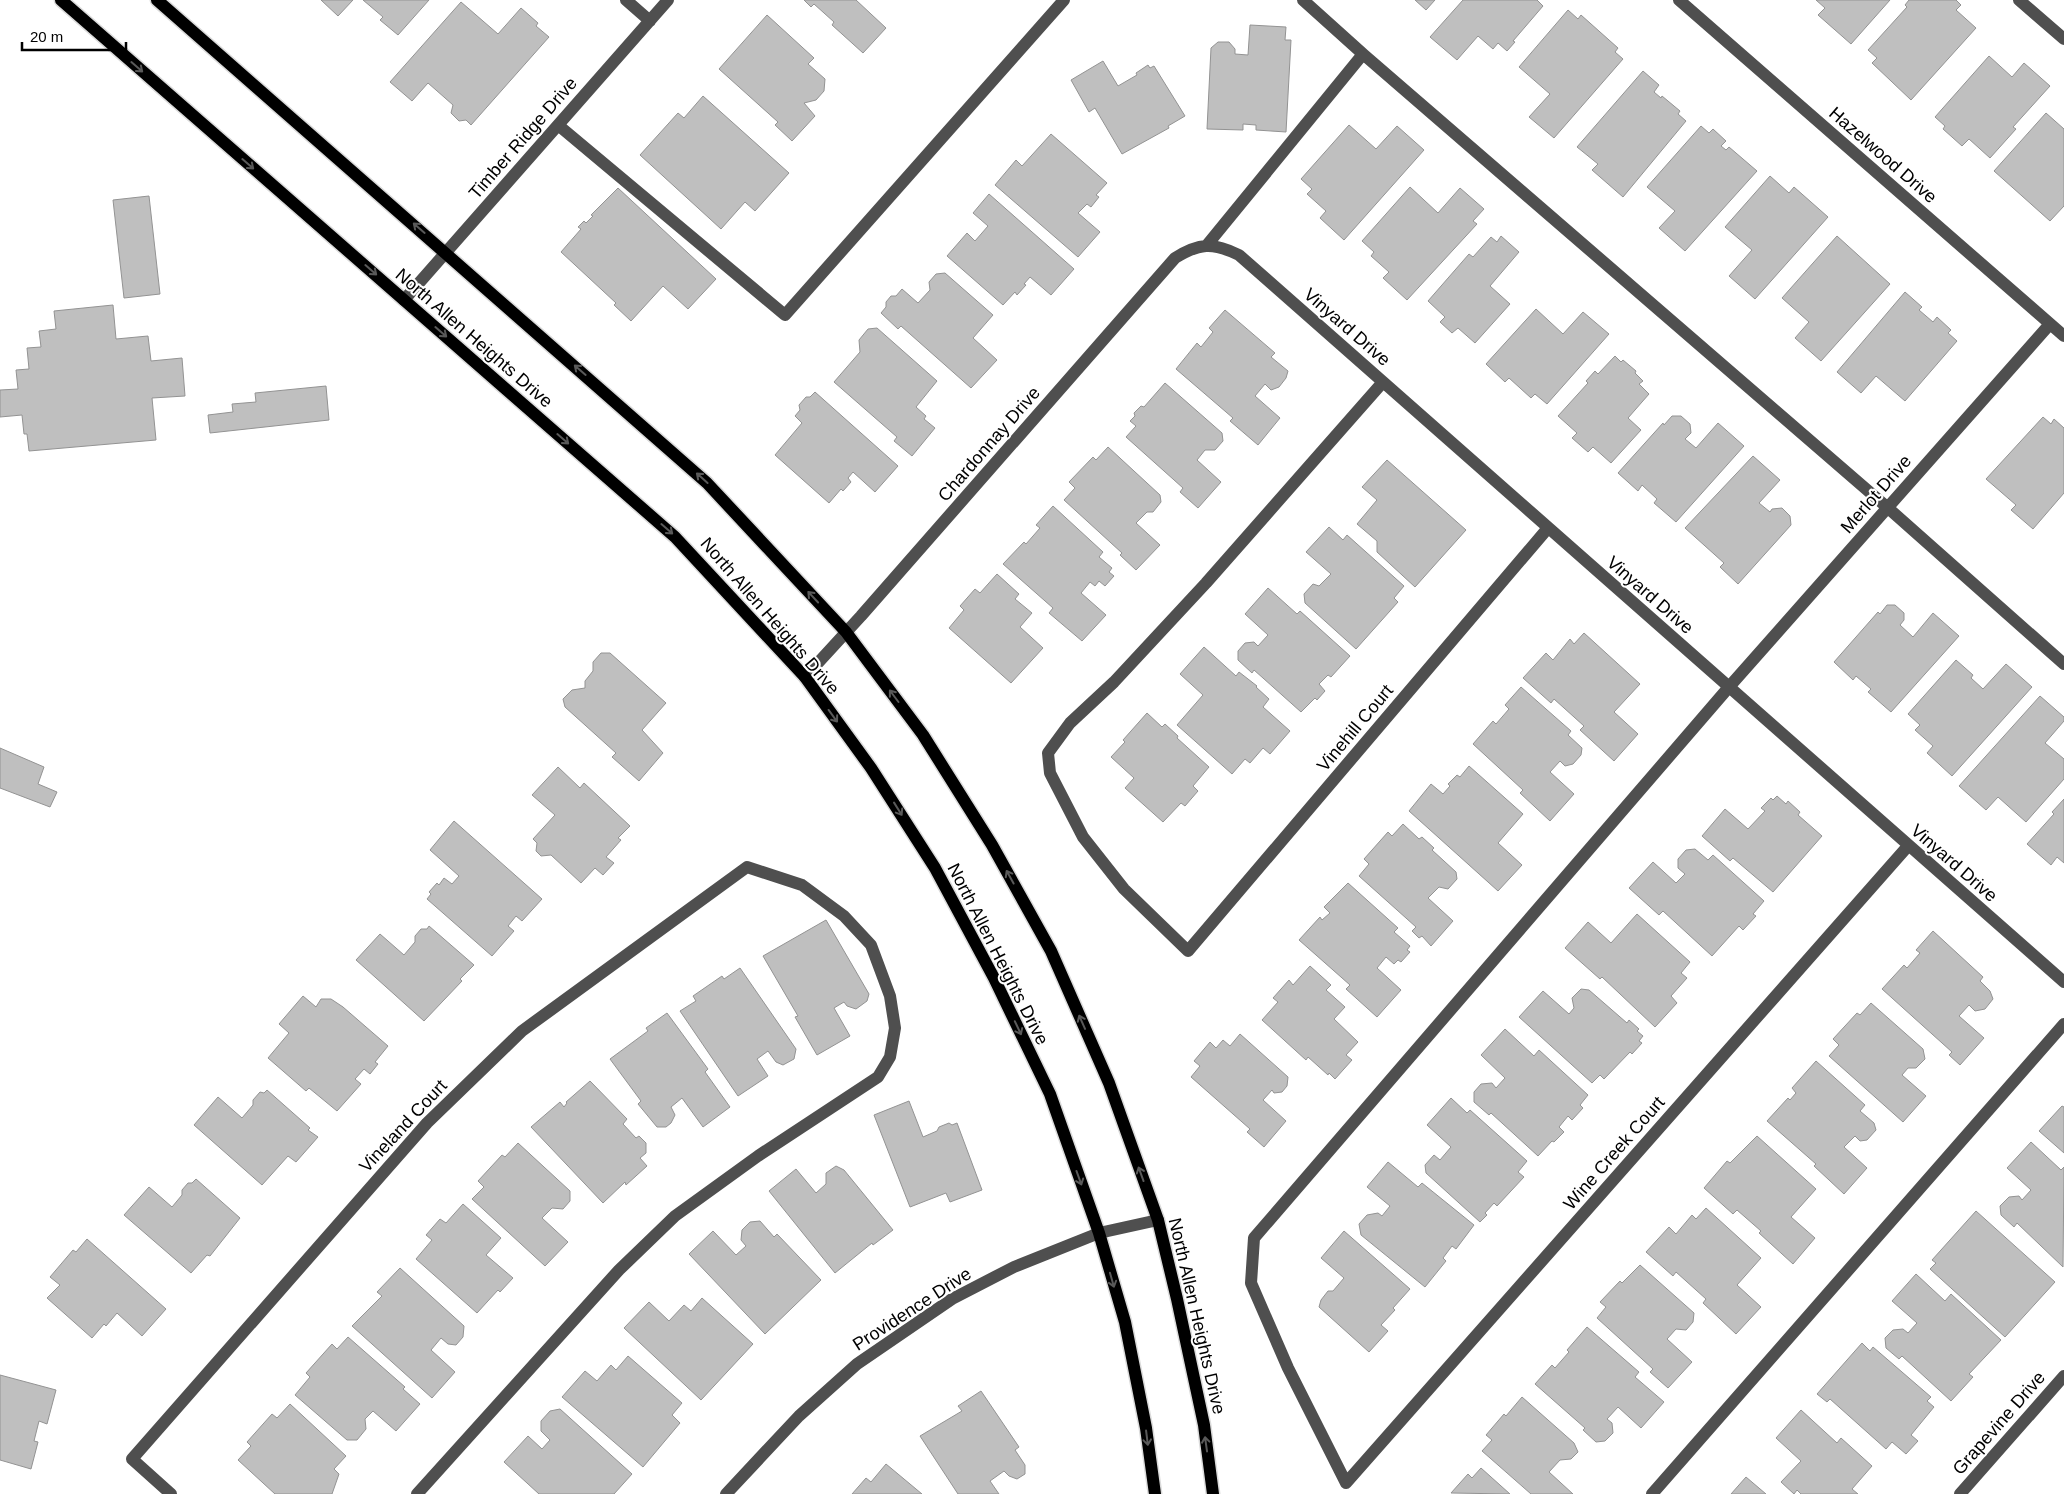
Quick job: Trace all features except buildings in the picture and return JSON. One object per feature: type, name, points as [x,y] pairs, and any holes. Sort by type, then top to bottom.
[{"type":"main road","name":"North Allen Heights Drive","points":[[61,0],[676,537],[804,677],[871,768],[935,868],[994,978],[1050,1094],[1099,1233],[1125,1322],[1146,1428],[1155,1494]]},
{"type":"main road","name":"North Allen Heights Drive","points":[[157,0],[707,483],[846,632],[923,735],[992,845],[1050,951],[1109,1083],[1158,1220],[1204,1425],[1213,1494]]},
{"type":"street","points":[[626,0],[650,21]]},
{"type":"street","name":"Timber Ridge Drive","points":[[404,300],[668,0]]},
{"type":"street","points":[[558,125],[785,315],[1064,0]]},
{"type":"street","points":[[1304,0],[1363,54],[1888,508],[2064,664]]},
{"type":"street","name":"Hazelwood Drive","points":[[1679,0],[2064,336]]},
{"type":"street","points":[[2019,0],[2064,39]]},
{"type":"street","points":[[1207,245],[1363,54]]},
{"type":"street","name":"Vinyard Drive","points":[[1207,245],[1224,247],[1239,255],[2064,982]]},
{"type":"street","name":"Chardonnay Drive","points":[[804,677],[846,632],[1175,258],[1191,249],[1207,245]]},
{"type":"street","name":"Merlot Drive","points":[[1346,1483],[1288,1368],[1251,1283],[1254,1238],[1728,687],[2050,324]]},
{"type":"street","name":"Vinehill Court","points":[[1384,382],[1186,604],[1114,682],[1070,723],[1048,753],[1050,773],[1083,837],[1124,889],[1188,950],[1548,528]]},
{"type":"street","name":"Wine Creek Court","points":[[1346,1483],[1908,846]]},
{"type":"street","name":"Vineland Court","points":[[171,1494],[132,1459],[427,1122],[522,1031],[747,867],[802,884],[844,916],[871,945],[890,996],[895,1028],[890,1057],[878,1077],[758,1156],[675,1216],[619,1270],[417,1494]]},
{"type":"street","points":[[1652,1494],[2064,1024]]},
{"type":"street","name":"Providence Drive","points":[[726,1494],[799,1416],[857,1364],[952,1299],[1014,1267],[1099,1233],[1158,1220]]},
{"type":"street","name":"Grapevine Drive","points":[[1960,1494],[2064,1376]]}]
